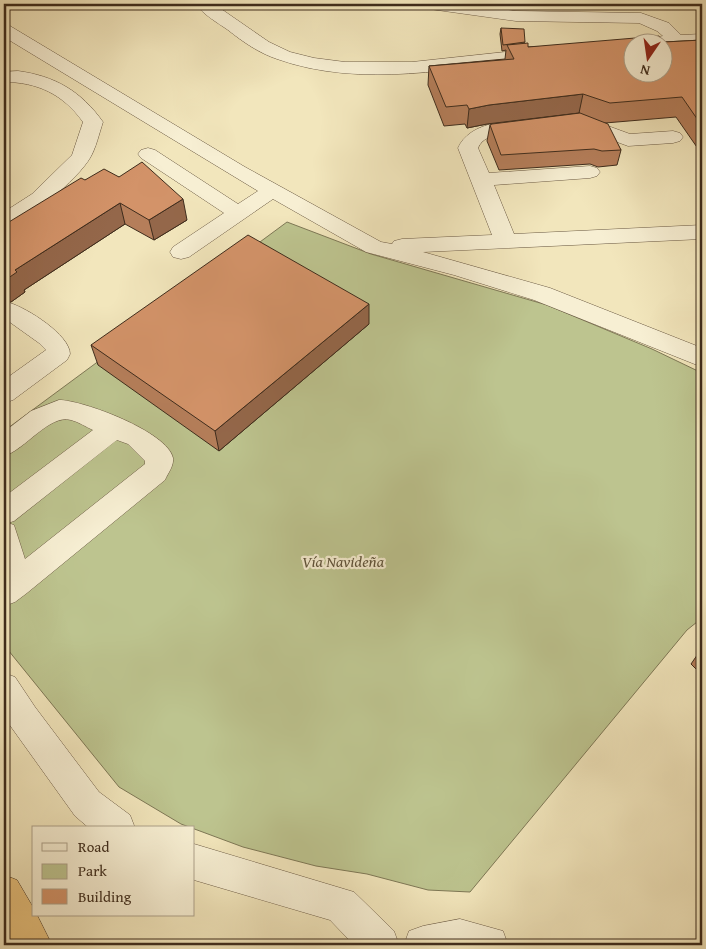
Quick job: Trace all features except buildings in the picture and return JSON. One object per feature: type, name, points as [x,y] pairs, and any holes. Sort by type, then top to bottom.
[{"type":"highway","points":[[4,893],[33,945]]},
{"type":"lane","points":[[204,4],[263,46],[282,56],[339,67],[409,66],[555,52]]},
{"type":"lane","points":[[430,4],[516,16],[641,18],[663,27],[676,40],[702,39]]},
{"type":"lane","points":[[4,30],[273,190],[374,247],[460,269],[542,294],[702,358]]},
{"type":"lane","points":[[4,77],[42,80],[81,104],[92,122],[82,157],[39,199],[4,221]]},
{"type":"lane","points":[[506,241],[468,148],[469,141],[474,137],[487,132],[579,121],[586,122],[628,140],[673,137]]},
{"type":"lane","points":[[148,154],[238,213]]},
{"type":"lane","points":[[481,180],[590,172]]},
{"type":"lane","points":[[181,252],[273,190]]},
{"type":"lane","points":[[374,247],[702,232]]},
{"type":"lane","points":[[4,393],[58,354],[58,348],[48,337],[10,311]]},
{"type":"lane","points":[[4,446],[40,418],[59,410],[73,410],[138,437],[159,457],[159,465],[155,472],[10,589]]},
{"type":"lane","points":[[4,514],[114,428]]},
{"type":"lane","points":[[4,534],[10,589]]},
{"type":"lane","points":[[4,688],[23,718],[87,804],[114,826]]},
{"type":"lane","points":[[195,862],[341,905],[380,945]]},
{"type":"lane","points":[[423,945],[460,938],[489,945]]},
{"type":"green space","name":"Vía Navideña","points":[[287,222],[371,254],[547,305],[652,349],[702,373],[702,618],[687,630],[470,892],[428,890],[367,874],[316,866],[243,847],[195,829],[195,826],[181,824],[119,787],[4,645],[4,431]]}]
